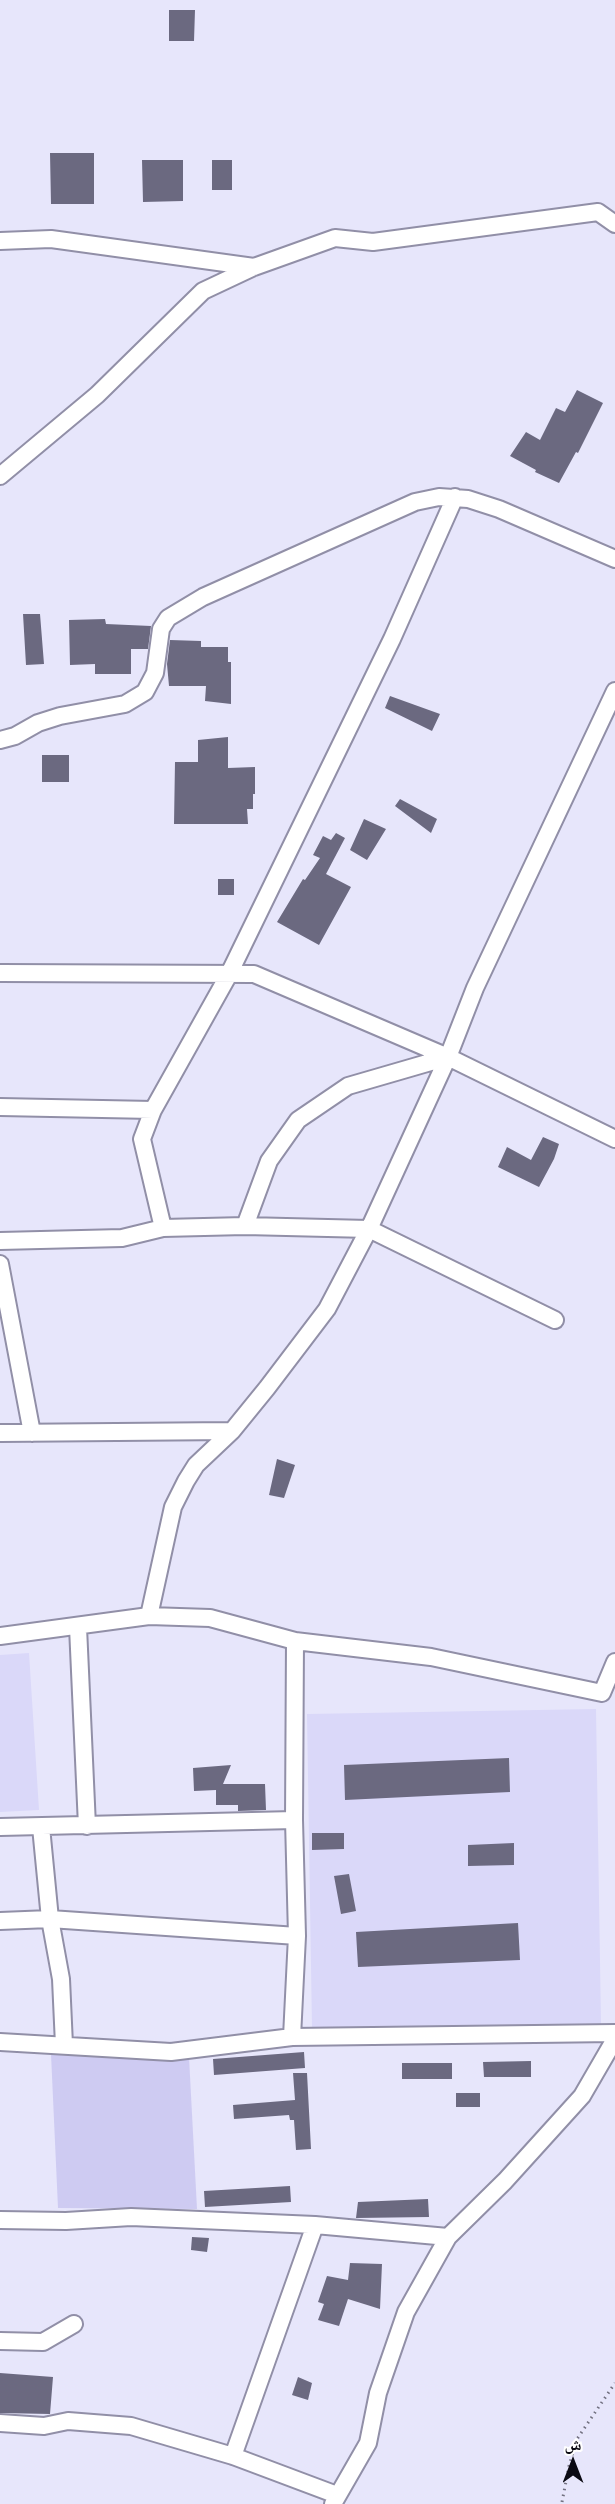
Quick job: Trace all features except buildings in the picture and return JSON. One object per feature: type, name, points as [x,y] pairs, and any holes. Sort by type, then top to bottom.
[{"type":"street","points":[[0,476],[97,395],[203,291],[254,267],[335,238],[373,242],[598,212],[615,224]]},
{"type":"street","points":[[0,241],[51,239],[254,267]]},
{"type":"street","points":[[163,1228],[142,1139],[153,1110],[228,976],[392,639],[455,496]]},
{"type":"street","points":[[0,740],[15,736],[38,723],[60,716],[125,704],[145,692],[158,664],[161,629],[168,618],[202,597],[415,502],[455,496],[499,509],[615,559]]},
{"type":"street","points":[[149,1616],[173,1508],[196,1465],[232,1431],[327,1309],[369,1229],[448,1057],[475,988],[615,691]]},
{"type":"street","points":[[0,973],[228,976],[254,974],[448,1057],[615,1139]]},
{"type":"street","points":[[245,1226],[269,1161],[298,1120],[348,1086],[448,1057]]},
{"type":"street","points":[[0,1107],[153,1110]]},
{"type":"street","points":[[0,1241],[122,1238],[163,1228],[245,1226],[369,1229],[555,1320]]},
{"type":"street","points":[[0,1264],[32,1433]]},
{"type":"street","points":[[0,1433],[232,1431]]},
{"type":"street","points":[[0,1636],[149,1616],[210,1618],[295,1641],[431,1657],[602,1693],[615,1662]]},
{"type":"street","points":[[78,1627],[87,1826]]},
{"type":"street","points":[[292,2037],[297,1936],[294,1820],[295,1641]]},
{"type":"street","points":[[0,1827],[294,1820]]},
{"type":"street","points":[[41,1827],[50,1919],[60,1979],[64,2044]]},
{"type":"street","points":[[0,1921],[50,1919],[297,1936]]},
{"type":"street","points":[[0,2042],[171,2052],[292,2037],[615,2033]]},
{"type":"street","points":[[0,2423],[44,2426],[68,2421],[131,2426],[233,2456],[335,2500],[368,2443],[378,2393],[406,2312],[448,2237],[505,2181],[582,2096],[615,2039]]},
{"type":"street","points":[[0,2220],[66,2221],[131,2217],[315,2225],[448,2237]]},
{"type":"street","points":[[233,2456],[315,2225]]},
{"type":"street","points":[[0,2341],[43,2342],[74,2324]]},
{"type":"path","points":[[562,2503],[577,2439],[615,2383]]},
{"type":"shaded area","points":[[29,1653],[39,1810],[0,1812],[0,1655]]},
{"type":"shaded area","points":[[596,1709],[601,2024],[312,2028],[307,1714]]},
{"type":"shaded area","points":[[51,2054],[189,2057],[197,2209],[58,2208]]}]
